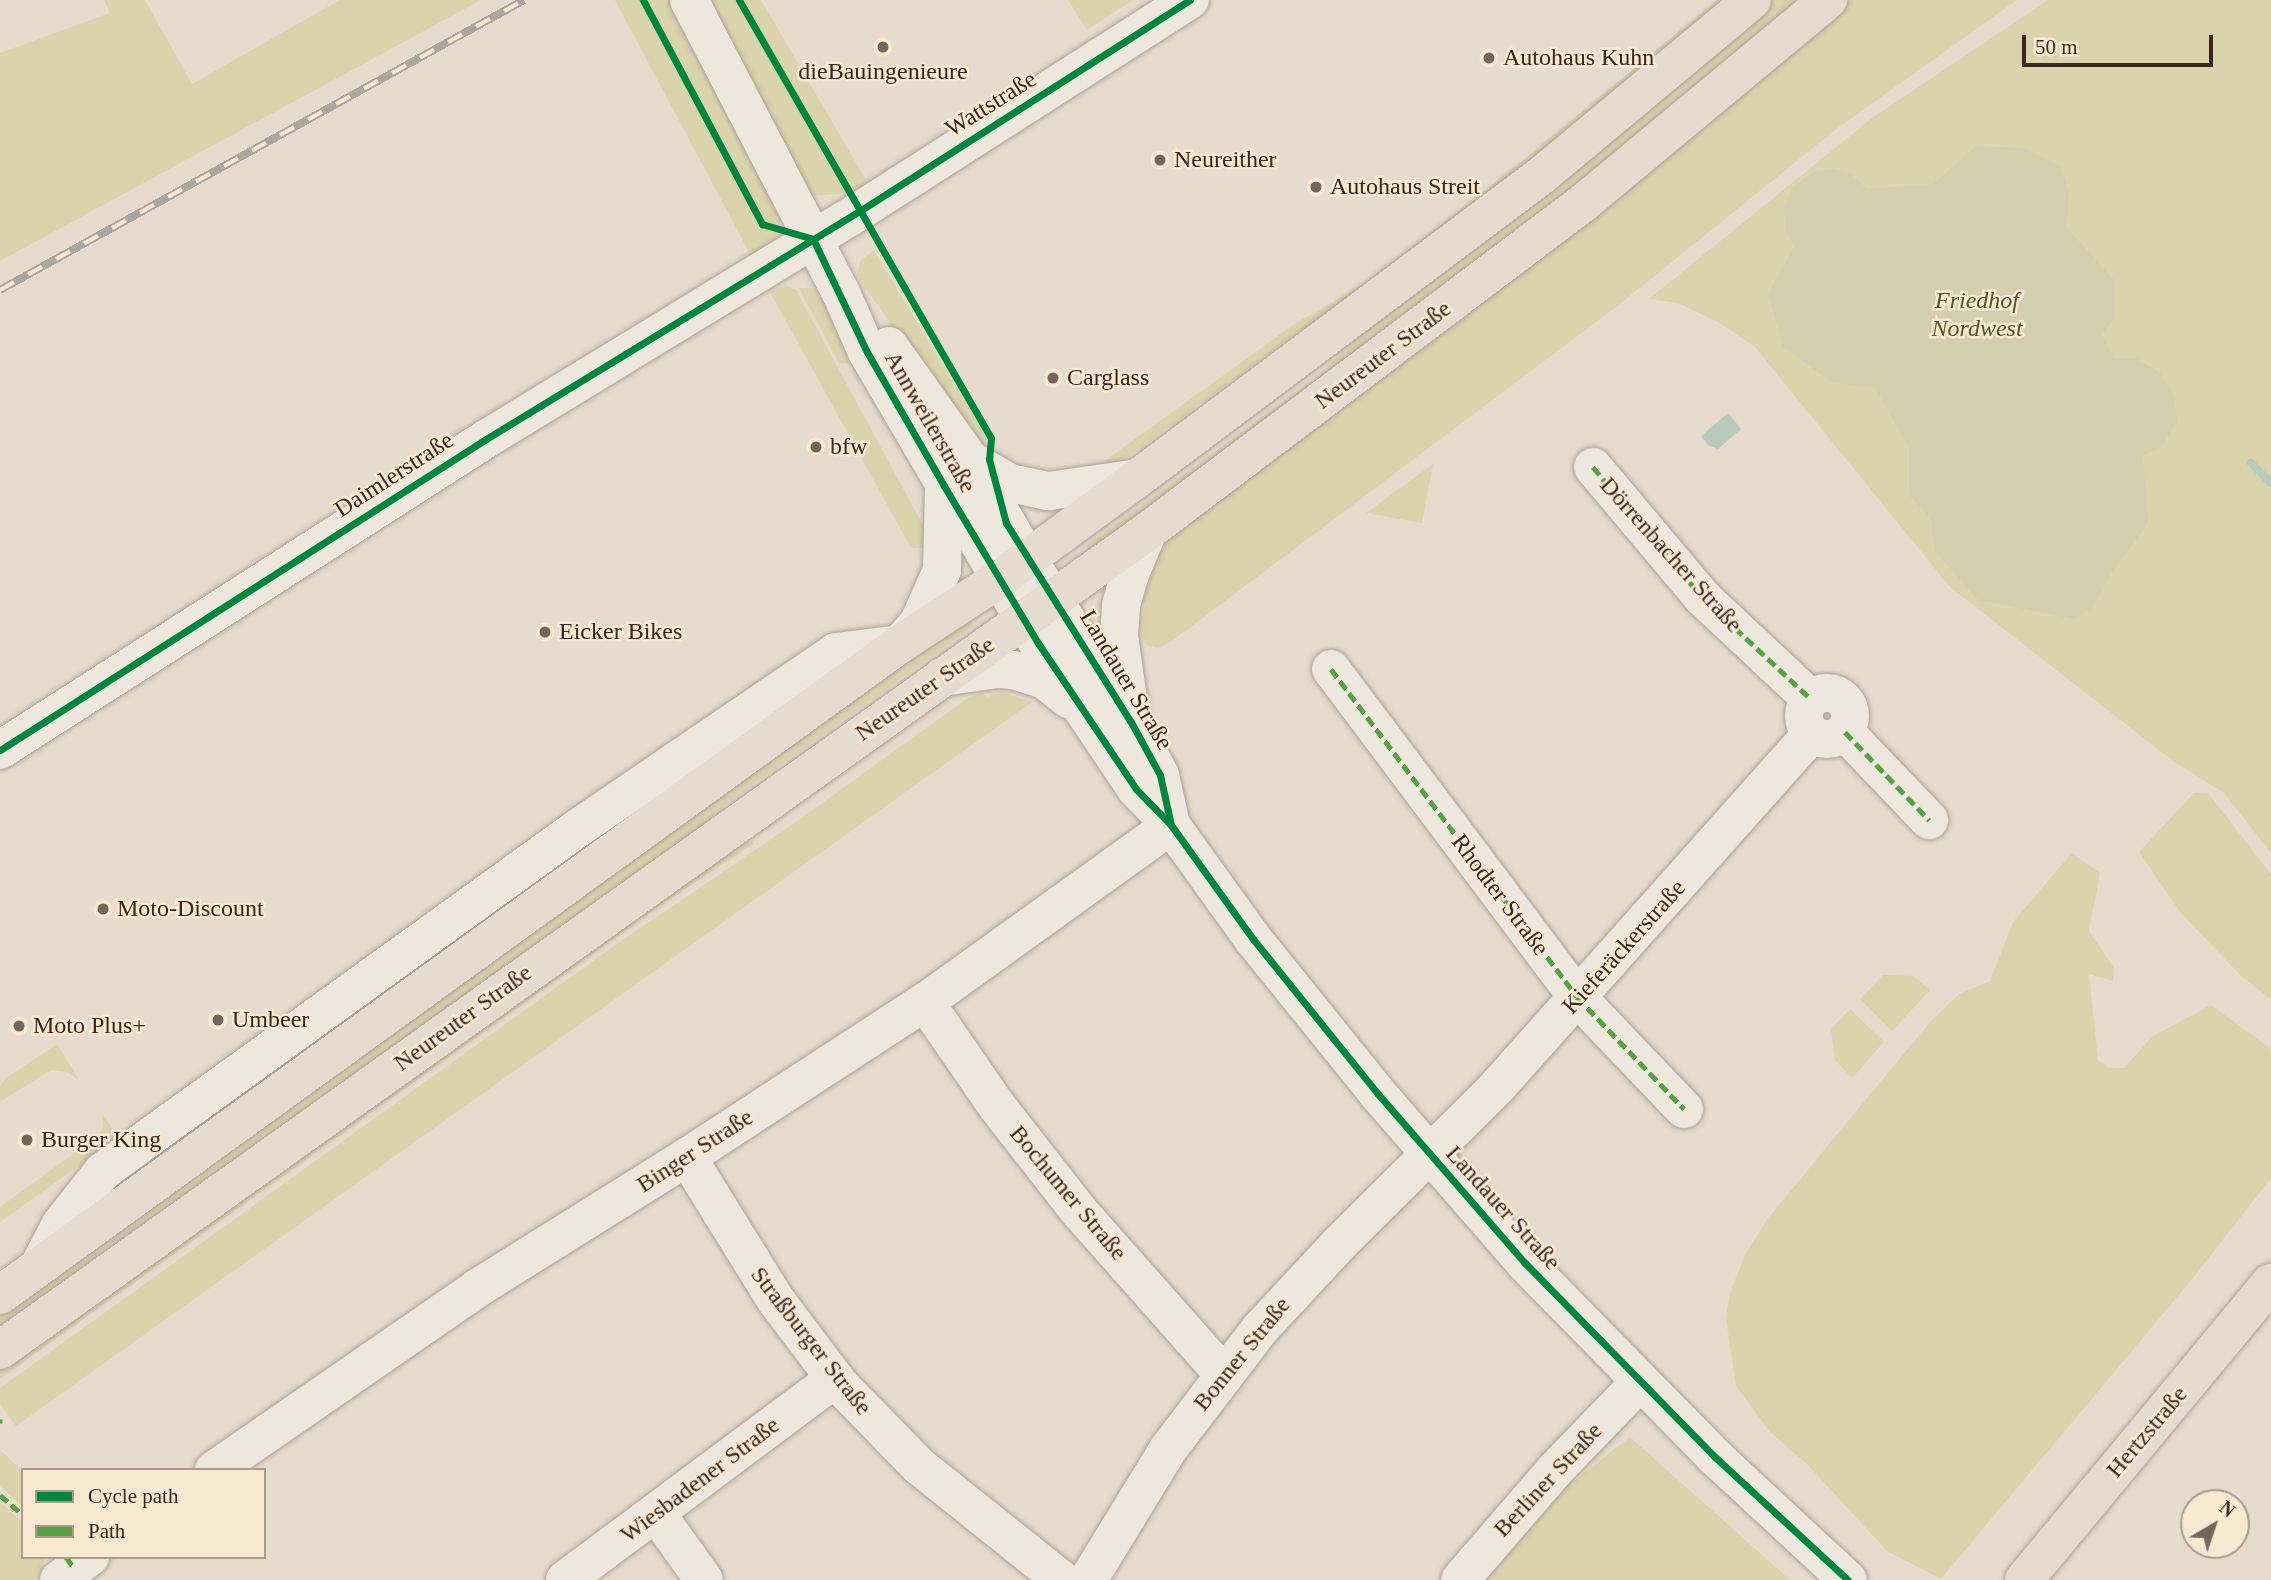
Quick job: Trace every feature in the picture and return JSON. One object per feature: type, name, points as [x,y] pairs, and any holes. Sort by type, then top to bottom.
[{"type":"main road","name":"Neureuter Straße","points":[[0,1295],[900,645],[1014,568],[1139,478],[1542,175],[1752,0]]},
{"type":"main road","name":"Neureuter Straße","points":[[0,1350],[1148,531],[1582,204],[1828,0]]},
{"type":"main road","name":"Hertzstraße","points":[[2024,1580],[2271,1283]]},
{"type":"street","name":"Annweilerstraße","points":[[689,0],[841,293],[867,352],[957,473],[1038,609]]},
{"type":"street","name":"Wattstraße","points":[[813,239],[1190,0]]},
{"type":"street","name":"Daimlerstraße","points":[[0,750],[478,445],[813,239]]},
{"type":"street","name":"Dörrenbacher Straße","points":[[1592,467],[1702,597],[1823,722],[1929,820]]},
{"type":"street","points":[[900,645],[919,622],[942,570],[957,473],[1049,491],[1139,478]]},
{"type":"street","points":[[1131,722],[1119,636],[1120,618],[1130,573],[1148,531]]},
{"type":"street","name":"Landauer Straße","points":[[1038,609],[1081,710],[1136,789],[1171,825],[1253,939],[1430,1155],[1525,1263],[1640,1382],[1848,1580]]},
{"type":"street","name":"Landauer Straße","points":[[1038,609],[1131,722],[1160,775],[1171,825]]},
{"type":"street","name":"Neureuter Straße","points":[[39,1266],[61,1224],[102,1172],[578,828],[836,652],[900,645]]},
{"type":"street","points":[[942,677],[997,669],[1030,673],[1058,690],[1081,710]]},
{"type":"street","name":"Rhodter Straße","points":[[1331,669],[1577,998],[1684,1109]]},
{"type":"street","name":"Kieferäckerstraße","points":[[1430,1155],[1577,998],[1823,722]]},
{"type":"street","name":"Binger Straße","points":[[217,1468],[479,1287],[687,1157],[926,1002],[1171,825]]},
{"type":"street","name":"Bochumer Straße","points":[[926,1002],[996,1105],[1056,1182],[1223,1374]]},
{"type":"street","name":"Bonner Straße","points":[[1088,1580],[1145,1483],[1223,1374],[1340,1242],[1430,1155]]},
{"type":"street","name":"Straßburger Straße","points":[[687,1157],[775,1299],[835,1379],[919,1466],[1062,1580]]},
{"type":"street","name":"Wiesbadener Straße","points":[[565,1580],[835,1379]]},
{"type":"street","name":"Berliner Straße","points":[[1460,1580],[1554,1471],[1640,1382]]},
{"type":"street","points":[[656,1513],[704,1580]]},
{"type":"green space","points":[[104,0],[145,0],[192,84],[340,0],[481,0],[0,261],[0,53],[110,13]]},
{"type":"green space","points":[[615,0],[673,0],[783,208],[776,238],[751,256]]},
{"type":"green space","points":[[702,0],[761,0],[869,185],[852,193],[808,196]]},
{"type":"green space","points":[[1068,0],[1133,0],[1087,30]]},
{"type":"green space","points":[[1717,0],[1729,0],[1375,286],[1301,330],[1131,454],[1099,473],[1078,470],[1103,462],[1293,325],[1367,282],[1506,174]]},
{"type":"green space","points":[[1773,0],[1805,0],[1681,105],[1090,552],[1085,546],[1316,378],[1388,308]]},
{"type":"green space","points":[[1851,0],[2017,0],[1835,130],[1620,304],[1172,641],[1158,648],[1146,645],[1141,636],[1145,603],[1133,601],[1156,553],[1171,534],[1774,65]]},
{"type":"green space","points":[[2048,0],[2271,0],[2271,853],[2224,793],[2173,761],[1950,587],[1755,347],[1718,322],[1678,303],[1649,299],[1872,118]]},
{"type":"green space","name":"Friedhof Nordwest","points":[[1976,146],[2024,148],[2062,167],[2069,195],[2066,227],[2115,281],[2114,318],[2102,335],[2114,359],[2136,358],[2160,373],[2174,395],[2177,421],[2163,445],[2143,456],[2148,523],[2111,574],[2093,607],[2074,619],[1978,600],[1935,551],[1931,519],[1909,495],[1909,447],[1875,388],[1833,383],[1783,347],[1768,293],[1794,247],[1786,230],[1784,209],[1792,187],[1815,171],[1835,169],[1853,176],[1867,189],[1933,184]]},
{"type":"green space","points":[[874,250],[986,437],[984,455],[857,276],[860,261]]},
{"type":"green space","points":[[785,285],[796,290],[925,529],[926,548],[911,548],[770,292]]},
{"type":"green space","points":[[799,288],[814,288],[823,298],[839,323],[849,363],[839,363]]},
{"type":"green space","points":[[1433,464],[1422,523],[1366,513]]},
{"type":"green space","points":[[968,619],[974,626],[730,801],[684,841],[0,1335],[0,1315]]},
{"type":"green space","points":[[1002,692],[1032,702],[16,1426],[0,1404],[0,1388],[618,943],[786,829],[968,698],[982,693],[987,697]]},
{"type":"green space","points":[[2194,793],[2208,793],[2271,874],[2271,999],[2242,977],[2180,912],[2139,852]]},
{"type":"green space","points":[[751,841],[754,844],[671,898],[0,1379],[0,1367],[709,861]]},
{"type":"green space","points":[[2072,853],[2100,873],[2089,931],[2114,968],[2113,981],[2089,974],[2098,1060],[2109,1068],[2124,1068],[2153,1036],[2211,1005],[2271,1049],[2271,1178],[2197,1273],[1941,1579],[1887,1551],[1808,1465],[1770,1432],[1736,1386],[1726,1318],[1730,1293],[1745,1255],[1768,1218],[1930,1022],[1959,994],[1990,981],[2013,922]]},
{"type":"green space","points":[[1883,975],[1913,976],[1930,990],[1892,1031],[1860,999]]},
{"type":"green space","points":[[1850,1009],[1884,1042],[1852,1078],[1835,1060],[1831,1029]]},
{"type":"green space","points":[[57,1044],[80,1081],[67,1072],[51,1070],[0,1102],[0,1086],[6,1078]]},
{"type":"green space","points":[[102,1115],[116,1133],[115,1140],[0,1222],[0,1207],[98,1136],[103,1127]]},
{"type":"green space","points":[[1630,1437],[1790,1580],[1485,1580],[1567,1486]]},
{"type":"green space","points":[[0,1450],[21,1469],[21,1505],[0,1486]]},
{"type":"green space","points":[[0,1502],[21,1521],[21,1559],[44,1559],[43,1572],[33,1580],[0,1580]]},
{"type":"shaded area","points":[[1728,413],[1741,429],[1718,449],[1708,445],[1701,436]]},
{"type":"waterway","points":[[2251,463],[2271,483]]},
{"type":"railway","points":[[0,290],[524,0]]},
{"type":"marked path","points":[[1593,467],[1702,597],[1811,699]]},
{"type":"marked path","points":[[1331,669],[1577,997],[1684,1109]]},
{"type":"marked path","points":[[1845,732],[1929,820]]},
{"type":"marked path","points":[[0,1495],[21,1513]]},
{"type":"marked path","points":[[67,1559],[74,1568]]},
{"type":"cycle path","points":[[643,0],[762,224],[813,239]]},
{"type":"cycle path","points":[[739,0],[991,438],[989,459],[1006,523],[1131,722],[1160,775],[1171,825]]},
{"type":"cycle path","points":[[0,750],[486,439],[858,212],[1190,0]]},
{"type":"cycle path","points":[[813,239],[867,352],[944,486],[1038,643],[1136,789],[1171,825],[1253,939],[1378,1094],[1525,1263],[1715,1457],[1848,1580]]},
{"type":"place","name":"dieBauingenieure","points":[[883,47]]},
{"type":"place","name":"Autohaus Kuhn","points":[[1489,58]]},
{"type":"place","name":"Neureither","points":[[1160,160]]},
{"type":"place","name":"Autohaus Streit","points":[[1316,187]]},
{"type":"place","name":"Carglass","points":[[1053,378]]},
{"type":"place","name":"bfw","points":[[816,447]]},
{"type":"place","name":"Eicker Bikes","points":[[545,632]]},
{"type":"place","name":"Moto-Discount","points":[[103,909]]},
{"type":"place","name":"Umbeer","points":[[218,1020]]},
{"type":"place","name":"Moto Plus+","points":[[19,1026]]},
{"type":"place","name":"Burger King","points":[[27,1140]]}]
